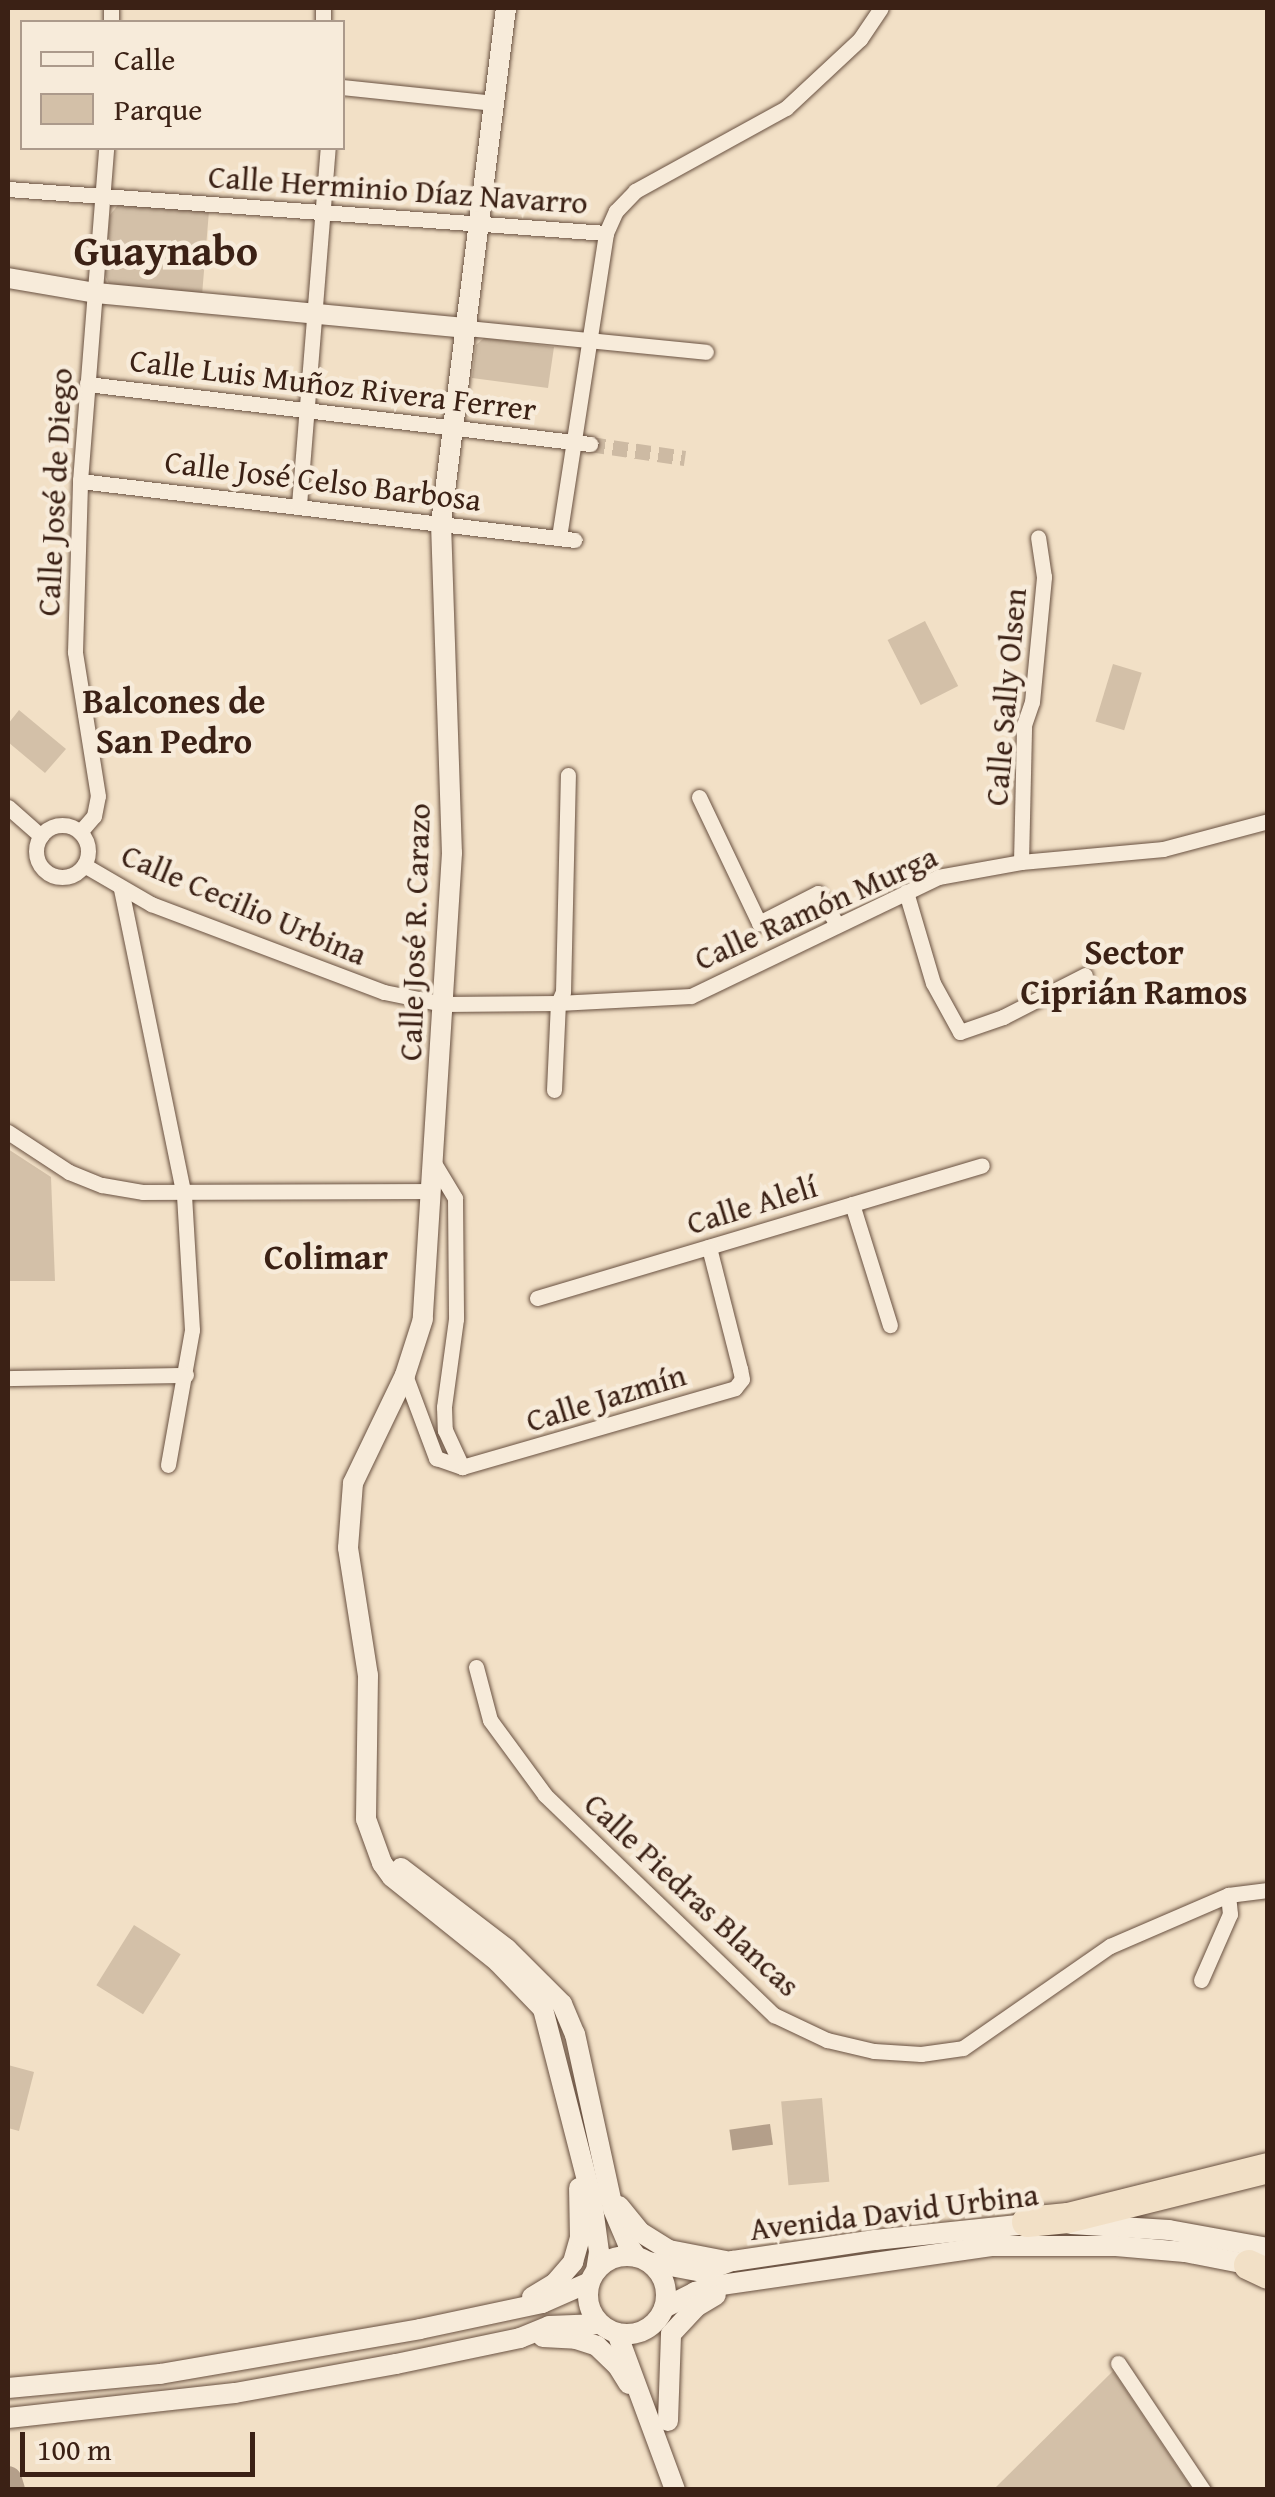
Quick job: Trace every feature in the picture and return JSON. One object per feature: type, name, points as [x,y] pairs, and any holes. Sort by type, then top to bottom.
[{"type":"highway","points":[[1027,2222],[1068,2218],[1268,2168]]},
{"type":"street","name":"Calle José R. Carazo","points":[[506,8],[441,523],[452,853],[423,1318],[405,1375],[352,1483],[347,1516],[368,1675],[363,1799],[376,1844],[392,1878],[498,1962],[543,2009],[598,2236],[593,2276]]},
{"type":"street","points":[[572,442],[606,232],[616,211],[635,191],[786,108],[860,39],[880,8]]},
{"type":"street","points":[[345,87],[494,102]]},
{"type":"street","name":"Calle José de Diego","points":[[80,832],[94,816],[98,786],[75,652],[80,480],[106,150]]},
{"type":"street","points":[[300,504],[328,150]]},
{"type":"street","name":"Calle Herminio Díaz Navarro","points":[[8,189],[606,232]]},
{"type":"street","points":[[8,278],[96,294],[316,312],[589,343],[607,339],[706,352]]},
{"type":"street","name":"Calle Luis Muñoz Rivera Ferrer","points":[[87,384],[590,444]]},
{"type":"street","name":"Calle José Celso Barbosa","points":[[80,480],[567,538],[572,442]]},
{"type":"street","name":"Calle Sally Olsen","points":[[1022,862],[1024,725],[1032,702],[1044,577],[1038,537]]},
{"type":"street","points":[[554,1090],[558,1003],[563,992],[568,775]]},
{"type":"street","points":[[699,796],[759,923],[818,893],[836,926]]},
{"type":"street","name":"Calle Cecilio Urbina","points":[[8,808],[40,836]]},
{"type":"street","name":"Calle Ramón Murga","points":[[444,1004],[691,996],[938,877],[1022,862],[1163,848],[1268,821]]},
{"type":"street","name":"Calle Cecilio Urbina","points":[[58,825],[80,832],[88,846],[84,865],[67,876],[47,872],[36,855],[40,836],[58,825]]},
{"type":"street","name":"Calle Cecilio Urbina","points":[[84,865],[121,890],[366,986],[444,1004]]},
{"type":"street","points":[[121,890],[184,1195],[192,1330],[168,1466]]},
{"type":"street","points":[[906,892],[933,984],[960,1032],[1003,1018],[1085,975]]},
{"type":"street","points":[[8,1132],[36,1155],[102,1185],[184,1195],[432,1190]]},
{"type":"street","points":[[434,1163],[455,1198],[456,1318],[444,1408],[445,1430],[462,1467]]},
{"type":"street","name":"Calle Alelí","points":[[537,1298],[982,1165]]},
{"type":"street","points":[[852,1204],[890,1325]]},
{"type":"street","name":"Calle Jazmín","points":[[462,1467],[740,1385],[740,1369],[709,1247]]},
{"type":"street","points":[[8,1378],[186,1375]]},
{"type":"street","points":[[405,1375],[436,1458],[462,1467]]},
{"type":"street","name":"Calle Piedras Blancas","points":[[476,1667],[490,1720],[544,1794],[774,2015],[827,2040],[906,2053],[963,2048],[1110,1946],[1228,1896],[1268,1890]]},
{"type":"street","points":[[376,1844],[507,1949],[562,2004],[575,2034],[620,2229],[664,2283],[656,2347],[674,2488]]},
{"type":"street","points":[[1201,1980],[1230,1914],[1228,1896]]},
{"type":"street","points":[[506,2308],[544,2291],[573,2262],[580,2238],[579,2150]]},
{"type":"street","points":[[608,2188],[626,2219],[652,2240],[690,2256],[733,2262]]},
{"type":"street","name":"Avenida David Urbina","points":[[643,2260],[694,2272],[733,2262],[1027,2222],[1169,2230],[1263,2264]]},
{"type":"street","name":"Avenida David Urbina","points":[[661,2314],[704,2288],[991,2246],[1116,2246],[1263,2264]]},
{"type":"street","points":[[8,2388],[236,2361],[420,2329],[506,2308],[542,2304],[593,2276],[612,2259],[643,2260]]},
{"type":"street","points":[[593,2276],[588,2301],[634,2374],[645,2418]]},
{"type":"street","points":[[668,2420],[671,2334],[696,2307],[750,2280]]},
{"type":"street","points":[[8,2418],[235,2393],[520,2338],[576,2322],[642,2331],[661,2314]]},
{"type":"street","points":[[520,2338],[565,2337],[597,2346],[617,2365],[645,2418],[674,2488]]},
{"type":"street","points":[[1118,2363],[1204,2490]]},
{"type":"green space","points":[[118,205],[209,211],[202,295],[110,286],[104,273],[110,215]]},
{"type":"green space","points":[[484,338],[554,347],[548,388],[472,378],[476,345]]},
{"type":"green space","points":[[925,621],[958,686],[921,705],[888,640]]},
{"type":"green space","points":[[1113,664],[1142,673],[1124,730],[1095,721]]},
{"type":"green space","points":[[19,710],[66,749],[45,773],[8,742],[8,724]]},
{"type":"green space","points":[[8,1149],[51,1177],[55,1281],[8,1281]]},
{"type":"green space","points":[[134,1925],[181,1954],[143,2014],[96,1985]]},
{"type":"green space","points":[[8,2065],[34,2072],[19,2131],[8,2128]]},
{"type":"green space","points":[[822,2098],[829,2182],[788,2185],[781,2102]]},
{"type":"green space","points":[[1113,2371],[1192,2489],[994,2489]]},
{"type":"shaded area","points":[[770,2124],[773,2145],[732,2151],[729,2130]]},
{"type":"waterway","points":[[8,2480],[11,2490]]},
{"type":"tunnel","points":[[590,444],[685,458]]},
{"type":"district","name":"Guaynabo","points":[[166,250]]},
{"type":"district","name":"Balcones de San Pedro","points":[[174,721]]},
{"type":"district","name":"Sector Ciprián Ramos","points":[[1134,972]]},
{"type":"district","name":"Colimar","points":[[326,1257]]}]
